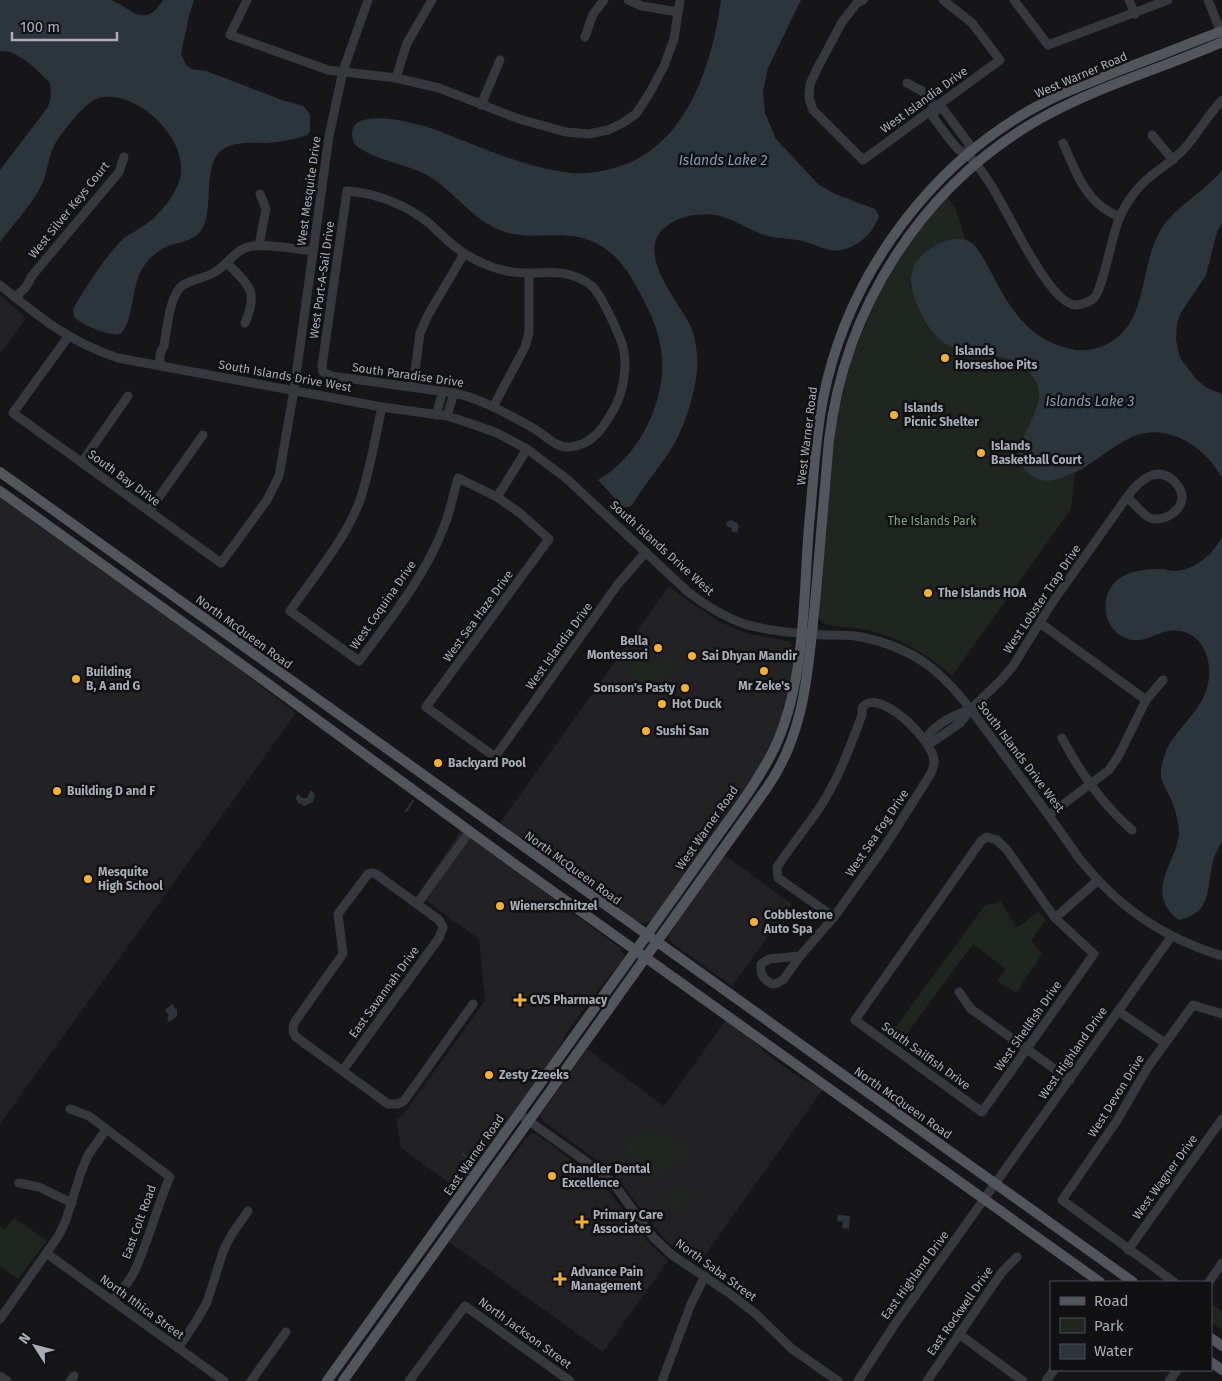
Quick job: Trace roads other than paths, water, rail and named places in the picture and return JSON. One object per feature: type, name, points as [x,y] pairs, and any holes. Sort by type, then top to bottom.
[{"type":"main road","name":"West Warner Road","points":[[651,950],[766,789],[781,764],[795,734],[808,673],[806,634],[809,526],[822,402],[843,330],[861,290],[892,238],[942,178],[968,155],[996,133],[1047,101],[1078,87],[1222,32]]},
{"type":"main road","name":"West Warner Road","points":[[641,943],[756,782],[775,747],[789,710],[806,634],[834,404],[850,348],[872,295],[897,253],[928,211],[975,164],[1037,120],[1081,98],[1222,42]]},
{"type":"main road","name":"North McQueen Road","points":[[0,472],[560,873],[641,943],[815,1078],[1099,1281]]},
{"type":"main road","name":"North McQueen Road","points":[[0,491],[545,886],[641,943],[826,1064],[1131,1281]]},
{"type":"main road","points":[[756,782],[766,789]]},
{"type":"main road","points":[[470,831],[480,816]]},
{"type":"main road","points":[[545,886],[560,873]]},
{"type":"main road","name":"East Warner Road","points":[[327,1381],[641,943]]},
{"type":"main road","name":"East Warner Road","points":[[343,1381],[651,950]]},
{"type":"main road","points":[[815,1078],[826,1064]]},
{"type":"main road","points":[[386,1320],[387,1309],[400,1290],[401,1277]]},
{"type":"street","points":[[247,0],[230,35],[328,70],[396,78],[439,88],[519,119],[566,132],[589,134],[608,130],[636,114],[664,66],[674,40],[680,0]]},
{"type":"street","name":"West Mesquite Drive","points":[[221,563],[267,500],[279,476],[294,390],[329,136],[343,71],[368,0]]},
{"type":"street","points":[[396,78],[407,43],[432,0]]},
{"type":"street","points":[[585,37],[593,14],[604,0]]},
{"type":"street","points":[[628,0],[642,6],[678,12]]},
{"type":"street","name":"West Islandia Drive","points":[[863,0],[857,3],[842,22],[810,84],[809,98],[813,110],[864,160],[1000,60],[972,24],[944,0]]},
{"type":"street","points":[[1014,0],[1048,45],[1135,14],[1168,0]]},
{"type":"street","points":[[1129,0],[1135,14]]},
{"type":"street","points":[[1208,0],[1222,32]]},
{"type":"street","points":[[480,104],[500,60]]},
{"type":"street","points":[[907,83],[922,91],[936,108],[944,110],[969,144],[968,155],[990,183],[1039,270],[1052,289],[1064,300],[1074,305],[1085,303],[1095,297],[1100,289],[1114,231],[1136,191],[1149,177],[1173,160],[1186,147],[1222,100]]},
{"type":"street","points":[[1152,135],[1173,160]]},
{"type":"street","points":[[1064,142],[1079,178],[1088,193],[1102,207],[1120,217]]},
{"type":"street","name":"West Silver Keys Court","points":[[14,297],[24,280],[30,277],[119,172],[124,157]]},
{"type":"street","name":"West Port-A-Sail Drive","points":[[323,372],[322,366],[347,191],[364,192],[392,202],[415,214],[464,254]]},
{"type":"street","points":[[259,245],[266,209],[260,194]]},
{"type":"street","points":[[161,366],[160,352],[164,346],[174,295],[181,287],[216,271],[235,254],[245,248],[259,245],[314,251]]},
{"type":"street","points":[[413,387],[420,333],[428,315],[464,254],[490,267],[510,273],[529,274],[529,333],[525,347],[493,407]]},
{"type":"street","points":[[227,263],[246,283],[251,293],[252,306],[245,323]]},
{"type":"street","name":"South Paradise Drive","points":[[323,372],[331,376],[454,392],[472,397],[493,407],[568,448],[583,444],[595,437],[605,426],[618,402],[624,372],[624,352],[608,314],[593,288],[581,279],[567,274],[529,274]]},
{"type":"street","name":"South Islands Drive West","points":[[0,285],[33,313],[68,337],[118,358],[382,407],[447,416],[497,433],[527,449],[567,479],[687,591],[729,619],[749,626],[806,634],[836,634],[863,637],[906,652],[927,664],[946,680],[971,709],[1097,880],[1117,900],[1144,920],[1171,936],[1198,949],[1222,956]]},
{"type":"street","name":"South Bay Drive","points":[[68,337],[13,413],[221,563]]},
{"type":"street","points":[[436,415],[443,391]]},
{"type":"street","points":[[447,416],[454,392]]},
{"type":"street","points":[[82,462],[128,396]]},
{"type":"street","name":"West Coquina Drive","points":[[382,407],[360,501],[348,526],[290,610],[359,661],[414,586],[431,556],[444,528],[458,478],[497,498]]},
{"type":"street","points":[[149,511],[203,435]]},
{"type":"street","points":[[497,498],[527,449]]},
{"type":"street","name":"West Lobster Trap Drive","points":[[971,709],[1013,666],[1040,623],[1127,497],[1136,485],[1147,477],[1160,473],[1169,477],[1179,487],[1182,498],[1178,507],[1170,516],[1159,519],[1148,518],[1127,497]]},
{"type":"street","name":"West Sea Haze Drive","points":[[494,757],[426,707],[549,539],[520,513],[497,498]]},
{"type":"street","name":"West Islandia Drive","points":[[494,757],[618,584],[646,552]]},
{"type":"street","points":[[1040,623],[1146,700]]},
{"type":"street","points":[[1049,815],[1109,770],[1119,755],[1146,700],[1163,680]]},
{"type":"street","points":[[834,917],[782,882],[776,872],[777,867],[820,808],[834,784],[846,760],[862,715],[862,708],[868,703],[881,704],[909,723],[925,740],[929,732],[954,714],[971,709]]},
{"type":"street","points":[[1062,738],[1091,784],[1115,815],[1132,830]]},
{"type":"street","name":"West Sea Fog Drive","points":[[800,956],[834,917],[885,846],[930,775],[934,766],[934,759],[925,740]]},
{"type":"street","points":[[470,831],[417,904],[376,874],[372,873],[364,877],[338,914],[343,954],[296,1020],[293,1026],[293,1033],[388,1104],[398,1104],[404,1101],[440,1058],[473,1004]]},
{"type":"street","name":"South Sailfish Drive","points":[[982,1112],[855,1020],[981,841],[987,837],[998,840],[1007,850],[1055,918]]},
{"type":"street","points":[[1055,918],[1097,880]]},
{"type":"street","name":"East Savannah Drive","points":[[343,1070],[439,938],[443,927],[439,920],[417,904]]},
{"type":"street","name":"West Shellfish Drive","points":[[982,1112],[1094,954],[1055,918]]},
{"type":"street","name":"West Highland Drive","points":[[995,1184],[1171,936]]},
{"type":"street","points":[[959,992],[971,1009],[1070,1080]]},
{"type":"street","name":"West Devon Drive","points":[[1128,1250],[1062,1200],[1116,1122],[1148,1067],[1193,1005],[1222,1014]]},
{"type":"street","points":[[1118,1011],[1165,1042]]},
{"type":"street","points":[[1,1316],[59,1234],[72,1203],[88,1155],[106,1130],[89,1116],[70,1109]]},
{"type":"street","name":"North Saba Street","points":[[519,1114],[613,1183],[653,1237],[672,1255],[705,1276],[756,1314],[792,1349],[838,1381]]},
{"type":"street","name":"West Wagner Drive","points":[[1128,1250],[1222,1119]]},
{"type":"street","name":"East Colt Road","points":[[106,1130],[170,1177],[159,1200],[143,1252],[132,1274],[113,1301]]},
{"type":"street","points":[[19,1183],[39,1187],[72,1203]]},
{"type":"street","name":"East Highland Drive","points":[[858,1381],[895,1324],[995,1184]]},
{"type":"street","points":[[178,1348],[207,1302],[224,1249],[248,1211]]},
{"type":"street","points":[[1128,1250],[1173,1281]]},
{"type":"street","name":"North Ithica Street","points":[[46,1253],[224,1381]]},
{"type":"street","name":"East Rockwell Drive","points":[[926,1381],[1002,1272],[1017,1258]]},
{"type":"street","points":[[1210,1281],[1222,1263]]},
{"type":"street","points":[[662,1381],[691,1304],[705,1276]]},
{"type":"street","name":"North Jackson Street","points":[[409,1381],[465,1306],[569,1381]]},
{"type":"street","points":[[251,1381],[286,1332]]},
{"type":"street","points":[[958,1334],[1023,1381]]},
{"type":"street","points":[[0,1376],[7,1381]]},
{"type":"water","points":[[0,0],[111,0],[138,15],[144,16],[156,9],[163,0],[194,0],[181,54],[186,65],[192,69],[206,71],[303,106],[310,114],[310,131],[307,135],[282,141],[232,145],[222,150],[216,156],[210,174],[207,217],[201,231],[193,238],[163,248],[148,261],[138,278],[129,317],[121,334],[110,334],[96,330],[74,317],[73,309],[96,272],[124,238],[152,219],[173,195],[179,182],[181,166],[178,150],[169,134],[157,120],[143,109],[127,100],[111,97],[96,99],[80,112],[58,139],[52,149],[42,185],[0,242],[0,170],[48,107],[51,96],[50,83],[33,67],[21,57],[0,51]]},
{"type":"water","name":"Islands Lake 2","points":[[721,0],[801,0],[768,68],[763,91],[765,113],[776,139],[818,184],[835,194],[875,209],[879,216],[871,230],[860,242],[846,249],[838,250],[826,249],[798,240],[768,236],[731,220],[704,214],[688,216],[674,221],[658,236],[654,248],[661,275],[693,332],[697,354],[696,378],[686,418],[676,441],[633,504],[625,507],[598,480],[613,470],[627,456],[648,424],[656,405],[662,367],[658,335],[648,308],[629,274],[608,250],[589,240],[567,236],[520,235],[495,228],[484,222],[445,188],[423,173],[363,150],[353,140],[353,128],[359,122],[385,118],[436,130],[537,167],[572,173],[604,171],[614,168],[639,158],[660,143],[677,124],[691,102],[702,77],[711,51]]},
{"type":"water","name":"Islands Lake 3","points":[[1222,170],[1222,223],[1217,232],[1206,275],[1180,314],[1176,340],[1180,358],[1196,379],[1207,388],[1222,394],[1222,478],[1210,460],[1187,441],[1162,433],[1147,433],[1133,437],[1064,477],[1045,481],[1033,477],[1027,472],[1020,460],[1020,448],[1036,409],[1039,396],[1036,382],[1025,369],[1011,360],[955,349],[934,334],[920,313],[912,291],[911,281],[914,266],[924,253],[940,243],[949,240],[966,240],[973,244],[985,260],[1001,291],[1017,315],[1036,334],[1048,341],[1076,350],[1098,348],[1119,336],[1130,323],[1141,293],[1149,259],[1162,228],[1175,212],[1208,185]]},
{"type":"water","points":[[731,520],[739,526],[737,533],[731,531],[732,528],[726,526],[727,522]]},
{"type":"water","points":[[1222,537],[1222,842],[1212,866],[1206,899],[1201,908],[1192,915],[1179,920],[1169,910],[1163,899],[1164,878],[1177,845],[1179,834],[1175,810],[1161,776],[1161,768],[1169,745],[1194,713],[1205,694],[1208,684],[1209,664],[1202,646],[1196,638],[1188,633],[1168,631],[1139,640],[1120,636],[1110,625],[1107,618],[1106,604],[1110,588],[1121,577],[1135,571],[1160,569],[1175,571],[1189,568],[1208,555]]},
{"type":"water","points":[[311,790],[315,795],[313,802],[305,806],[298,803],[296,798],[298,794],[302,798],[307,798]]},
{"type":"water","points":[[173,1004],[175,1009],[177,1009],[177,1016],[169,1022],[167,1019],[169,1015],[165,1010]]},
{"type":"water","points":[[838,1215],[850,1216],[849,1229],[842,1228],[843,1222],[837,1221]]},
{"type":"waterway","points":[[406,811],[413,801]]},
{"type":"waterway","points":[[463,1154],[474,1162]]},
{"type":"place","name":"Islands Horseshoe Pits","points":[[945,358]]},
{"type":"place","name":"Islands Picnic Shelter","points":[[894,415]]},
{"type":"place","name":"Islands Basketball Court","points":[[981,453]]},
{"type":"place","name":"The Islands HOA","points":[[928,593]]},
{"type":"place","name":"Bella Montessori","points":[[658,648]]},
{"type":"place","name":"Sai Dhyan Mandir","points":[[692,656]]},
{"type":"place","name":"Mr Zeke's","points":[[764,671]]},
{"type":"place","name":"Building B, A and G","points":[[76,679]]},
{"type":"place","name":"Sonson's Pasty","points":[[685,688]]},
{"type":"place","name":"Hot Duck","points":[[662,704]]},
{"type":"place","name":"Sushi San","points":[[646,731]]},
{"type":"place","name":"Backyard Pool","points":[[438,763]]},
{"type":"place","name":"Building D and F","points":[[57,791]]},
{"type":"place","name":"Mesquite High School","points":[[88,879]]},
{"type":"place","name":"Wienerschnitzel","points":[[500,906]]},
{"type":"place","name":"Cobblestone Auto Spa","points":[[754,922]]},
{"type":"place","name":"CVS Pharmacy","points":[[520,1000]]},
{"type":"place","name":"Zesty Zzeeks","points":[[489,1075]]},
{"type":"place","name":"Chandler Dental Excellence","points":[[552,1176]]},
{"type":"place","name":"Primary Care Associates","points":[[582,1222]]},
{"type":"place","name":"Advance Pain Management","points":[[560,1279]]},
{"type":"park label","name":"The Islands Park","points":[[932,521]]}]
